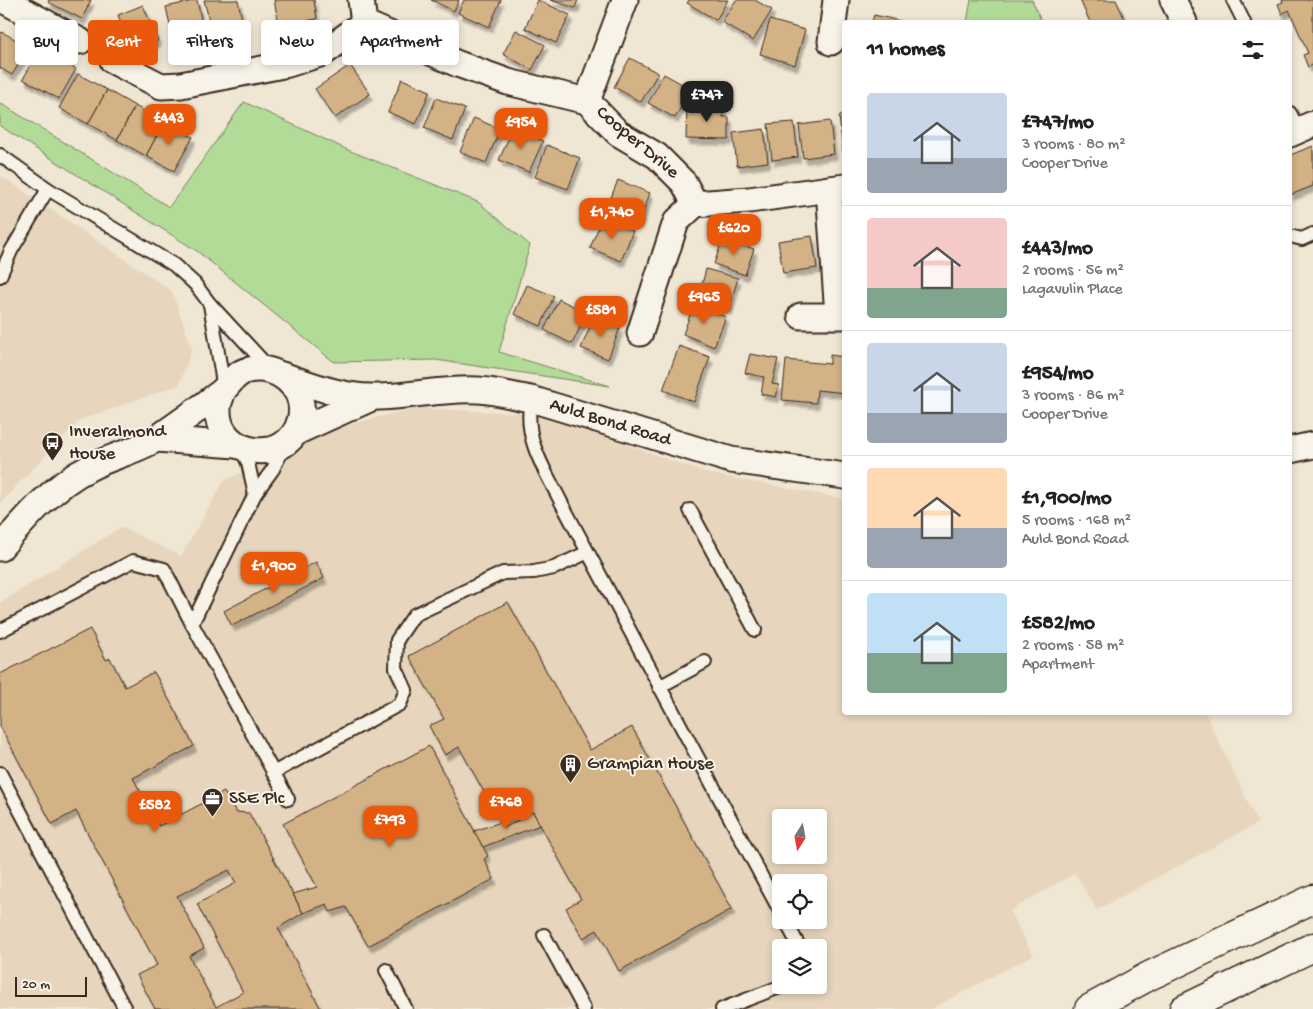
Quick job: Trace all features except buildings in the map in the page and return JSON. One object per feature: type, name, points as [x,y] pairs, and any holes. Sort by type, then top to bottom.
[{"type":"highway","points":[[1089,1009],[1149,976],[1313,899]]},
{"type":"highway","points":[[1184,1009],[1313,947]]},
{"type":"street","points":[[587,101],[625,0]]},
{"type":"street","points":[[832,42],[836,0]]},
{"type":"street","points":[[1173,0],[1183,20]]},
{"type":"street","points":[[4,3],[80,41]]},
{"type":"street","points":[[121,65],[161,86],[181,85],[288,64],[322,53],[362,12]]},
{"type":"street","name":"Cooper Drive","points":[[362,12],[458,64],[508,82],[587,101],[618,133],[657,156],[684,183],[695,204]]},
{"type":"street","points":[[640,333],[676,222],[695,204],[749,200],[837,188],[841,315],[801,316]]},
{"type":"street","name":"Auld Bond Road","points":[[0,548],[46,497],[81,473],[157,438],[223,390],[232,378],[244,371],[258,369],[277,372],[342,394],[374,397],[477,390],[531,399],[731,460],[842,476]]},
{"type":"street","points":[[277,372],[291,382],[299,396],[302,409],[291,437]]},
{"type":"street","points":[[223,390],[218,408],[219,421],[227,437],[239,446]]},
{"type":"street","name":"Auld Bond Road","points":[[157,438],[239,446],[259,452],[274,450],[291,437],[330,415],[374,397]]},
{"type":"street","points":[[1292,449],[1313,444]]},
{"type":"lane","points":[[1232,0],[1243,20]]},
{"type":"lane","points":[[0,156],[48,189],[174,265],[195,284],[210,304],[277,372]]},
{"type":"lane","points":[[0,276],[11,251],[48,189]]},
{"type":"lane","points":[[1292,236],[1302,239],[1313,234]]},
{"type":"lane","points":[[210,304],[223,390]]},
{"type":"lane","points":[[531,399],[528,412],[530,436],[586,553],[772,896]]},
{"type":"lane","points":[[192,624],[255,494],[273,469],[291,437]]},
{"type":"lane","points":[[239,446],[248,463],[255,494]]},
{"type":"lane","points":[[690,510],[755,630]]},
{"type":"lane","points":[[273,772],[400,704],[406,690],[396,668],[397,640],[414,615],[503,573],[534,572],[554,568],[586,553]]},
{"type":"lane","points":[[0,631],[133,561],[164,570],[288,799]]},
{"type":"lane","points":[[659,687],[705,662]]},
{"type":"lane","points":[[0,772],[125,1009]]},
{"type":"lane","points":[[544,935],[584,1009]]},
{"type":"lane","points":[[386,970],[406,1009]]},
{"type":"lane","points":[[722,1009],[772,990]]},
{"type":"shaded area","points":[[0,175],[172,291],[192,349],[179,385],[80,420],[0,503]]},
{"type":"shaded area","points":[[414,408],[542,414],[706,473],[842,498],[842,715],[1206,715],[1258,823],[1097,910],[1075,873],[1010,911],[1033,955],[931,1009],[0,1009],[0,603],[121,527],[181,556],[224,481],[328,430]]},
{"type":"green space","points":[[971,0],[1032,0],[1041,20],[967,20]]},
{"type":"green space","points":[[244,102],[348,150],[478,202],[530,245],[499,352],[610,386],[436,360],[334,362],[197,251],[0,126],[0,103],[169,207]]},
{"type":"place","name":"Inveralmond House","points":[[53,462]]},
{"type":"place","name":"Grampian House","points":[[571,783]]},
{"type":"place","name":"SSE Plc","points":[[213,818]]}]
